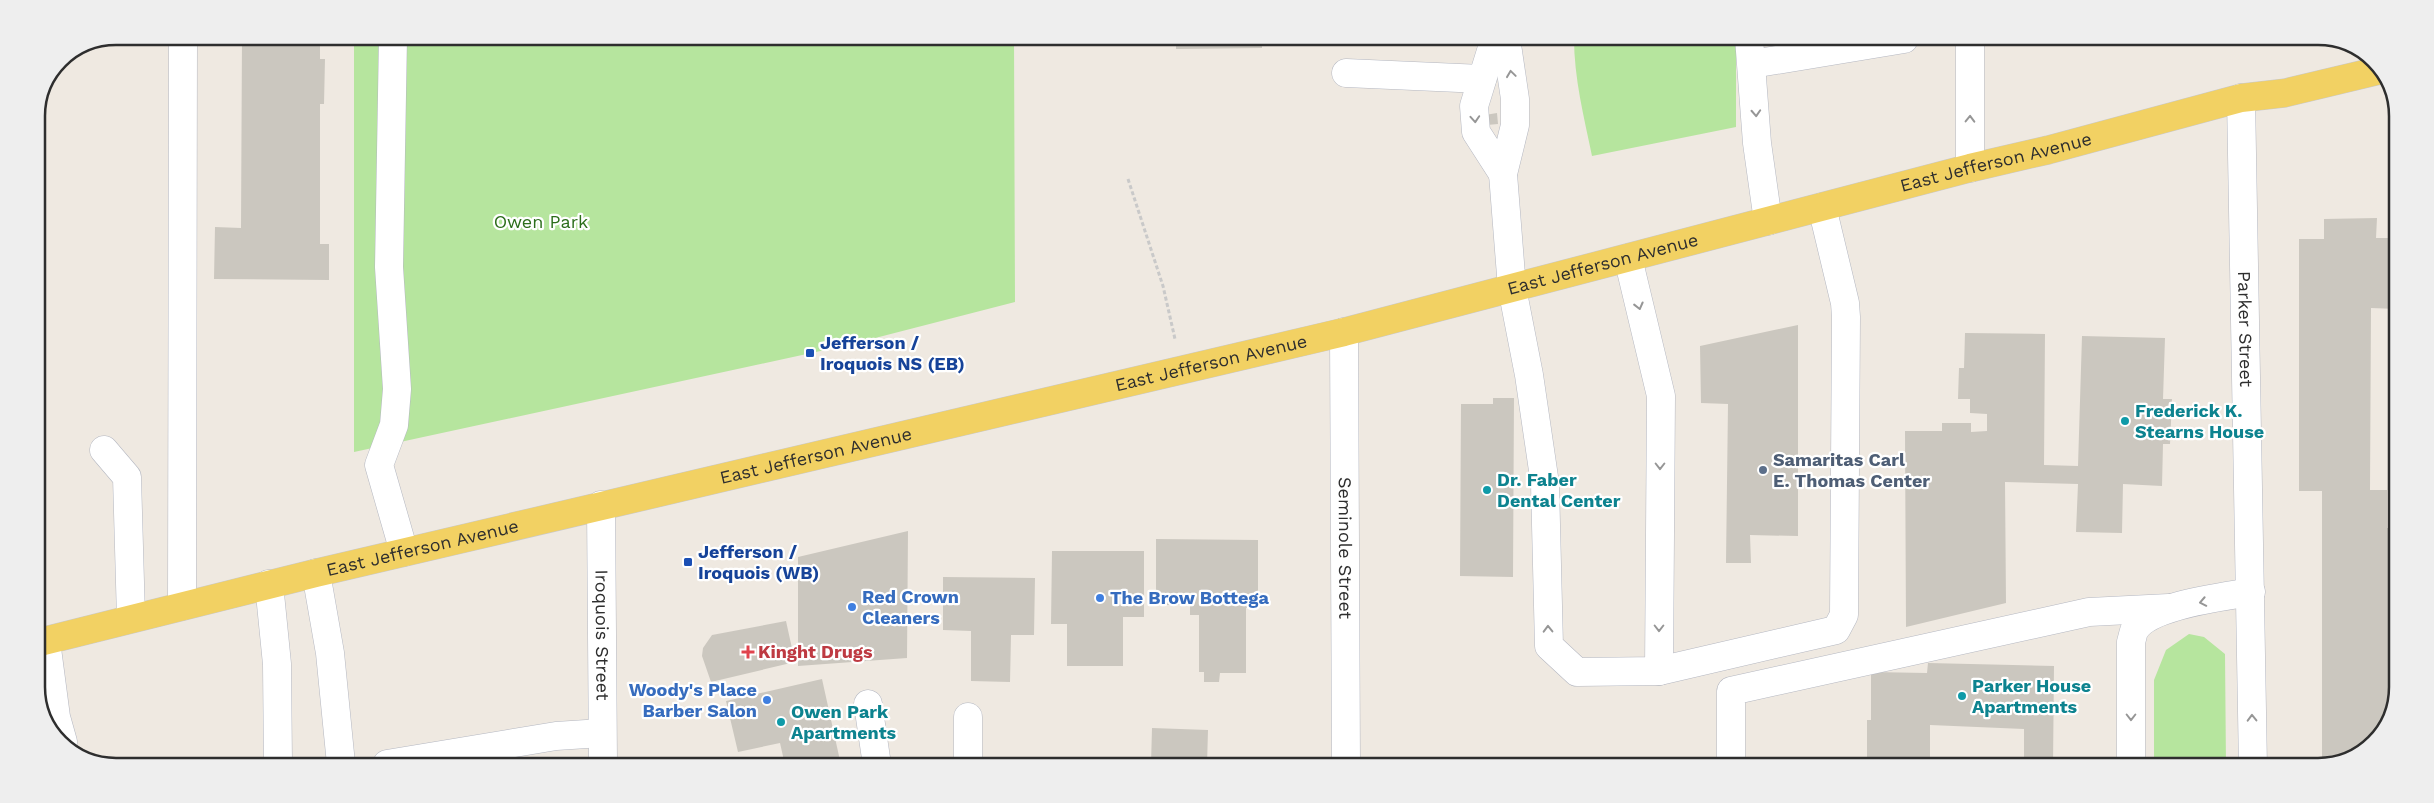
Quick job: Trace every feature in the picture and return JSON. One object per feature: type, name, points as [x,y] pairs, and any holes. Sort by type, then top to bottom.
[{"type":"main road","name":"East Jefferson Avenue","points":[[45,641],[269,584],[601,505],[1344,332],[1970,168],[2048,150],[2241,98],[2285,93],[2373,72]]},
{"type":"street","points":[[182,606],[183,45]]},
{"type":"street","points":[[393,45],[389,267],[397,389],[394,426],[379,465],[404,552]]},
{"type":"street","points":[[1493,45],[1474,106],[1476,132],[1503,174]]},
{"type":"street","points":[[1507,45],[1515,99],[1515,125],[1503,174],[1512,288],[1529,375],[1545,484],[1549,646],[1577,672],[1659,671],[1836,630],[1844,615],[1846,317],[1845,303],[1822,207]]},
{"type":"street","points":[[1768,221],[1757,143],[1750,51],[1821,45]]},
{"type":"street","points":[[1970,45],[1970,168]]},
{"type":"street","points":[[1346,73],[1482,79]]},
{"type":"street","name":"Parker Street","points":[[2241,98],[2253,758]]},
{"type":"street","points":[[1628,258],[1661,396],[1659,671]]},
{"type":"street","name":"Seminole Street","points":[[1344,332],[1346,758]]},
{"type":"street","points":[[104,450],[127,477],[132,618]]},
{"type":"street","name":"Iroquois Street","points":[[601,505],[603,758]]},
{"type":"street","points":[[316,573],[330,652],[340,758]]},
{"type":"street","points":[[269,584],[277,664],[278,758]]},
{"type":"street","points":[[1731,758],[1731,691],[2089,612],[2169,608],[2250,592]]},
{"type":"street","points":[[2131,758],[2131,642],[2135,630],[2155,614],[2169,608]]},
{"type":"street","points":[[45,662],[59,729]]},
{"type":"street","points":[[868,704],[877,758]]},
{"type":"street","points":[[968,717],[968,758]]},
{"type":"street","points":[[423,758],[556,736],[602,733]]},
{"type":"path","points":[[1128,180],[1163,286],[1182,370]]},
{"type":"green space","name":"Owen Park","points":[[354,45],[1014,45],[1015,302],[848,345],[354,452]]},
{"type":"green space","points":[[1574,45],[1736,45],[1736,127],[1592,156]]},
{"type":"green space","points":[[2189,634],[2204,637],[2225,654],[2226,758],[2154,758],[2154,680],[2166,650]]},
{"type":"building","points":[[242,45],[320,45],[320,59],[325,59],[324,104],[320,104],[320,244],[329,244],[329,280],[214,279],[215,227],[241,228]]},
{"type":"building","points":[[1176,45],[1262,45],[1262,48],[1176,49]]},
{"type":"building","points":[[1497,113],[1498,124],[1487,125],[1485,115]]},
{"type":"building","points":[[2377,218],[2376,238],[2389,238],[2389,309],[2371,308],[2370,490],[2387,490],[2387,528],[2389,528],[2389,687],[2387,705],[2382,718],[2371,734],[2349,751],[2322,758],[2322,491],[2299,491],[2299,239],[2324,239],[2324,219]]},
{"type":"building","name":"Samaritas Carl E. Thomas Center","points":[[1798,325],[1798,536],[1750,535],[1751,563],[1726,563],[1728,404],[1701,403],[1700,346]]},
{"type":"building","points":[[1965,333],[2045,334],[2044,465],[2078,466],[2082,336],[2165,338],[2163,399],[2172,399],[2170,444],[2163,444],[2162,486],[2123,484],[2122,533],[2076,532],[2078,484],[2005,482],[2006,603],[1906,627],[1905,431],[1942,431],[1942,423],[1971,423],[1971,432],[1987,431],[1987,414],[1970,413],[1970,399],[1958,399],[1959,368],[1964,368]]},
{"type":"building","name":"Dr. Faber Dental Center","points":[[1493,398],[1514,398],[1513,577],[1460,576],[1461,404],[1493,404]]},
{"type":"building","name":"Red Crown Cleaners","points":[[908,531],[907,658],[798,666],[798,557]]},
{"type":"building","points":[[1156,539],[1258,540],[1258,608],[1246,608],[1246,673],[1220,673],[1219,682],[1204,682],[1204,672],[1199,672],[1199,615],[1190,615],[1190,605],[1156,605]]},
{"type":"building","points":[[1052,551],[1144,551],[1144,617],[1123,617],[1123,666],[1067,666],[1067,624],[1051,624]]},
{"type":"building","points":[[943,577],[1035,578],[1034,635],[1011,635],[1010,682],[971,681],[971,631],[943,630]]},
{"type":"building","name":"Kinght Drugs","points":[[786,621],[795,662],[711,682],[702,656],[703,648],[712,635]]},
{"type":"building","name":"Parker House Apartments","points":[[1928,663],[2054,666],[2053,758],[2024,758],[2024,729],[1930,725],[1930,758],[1867,758],[1867,720],[1871,720],[1871,672],[1927,673]]},
{"type":"building","name":"Owen Park Apartments","points":[[822,679],[839,758],[783,758],[780,743],[738,752],[726,701]]},
{"type":"building","points":[[1152,728],[1208,730],[1207,758],[1151,758]]},
{"type":"place","name":"Jefferson / Iroquois NS (EB)","points":[[810,353]]},
{"type":"place","name":"Frederick K. Stearns House","points":[[2125,421]]},
{"type":"place","name":"Samaritas Carl E. Thomas Center","points":[[1763,470]]},
{"type":"place","name":"Dr. Faber Dental Center","points":[[1487,490]]},
{"type":"place","name":"Jefferson / Iroquois (WB)","points":[[688,562]]},
{"type":"place","name":"The Brow Bottega","points":[[1100,598]]},
{"type":"place","name":"Red Crown Cleaners","points":[[852,607]]},
{"type":"place","name":"Kinght Drugs","points":[[748,652]]},
{"type":"place","name":"Parker House Apartments","points":[[1962,696]]},
{"type":"place","name":"Woody's Place Barber Salon","points":[[767,700]]},
{"type":"place","name":"Owen Park Apartments","points":[[781,722]]}]
